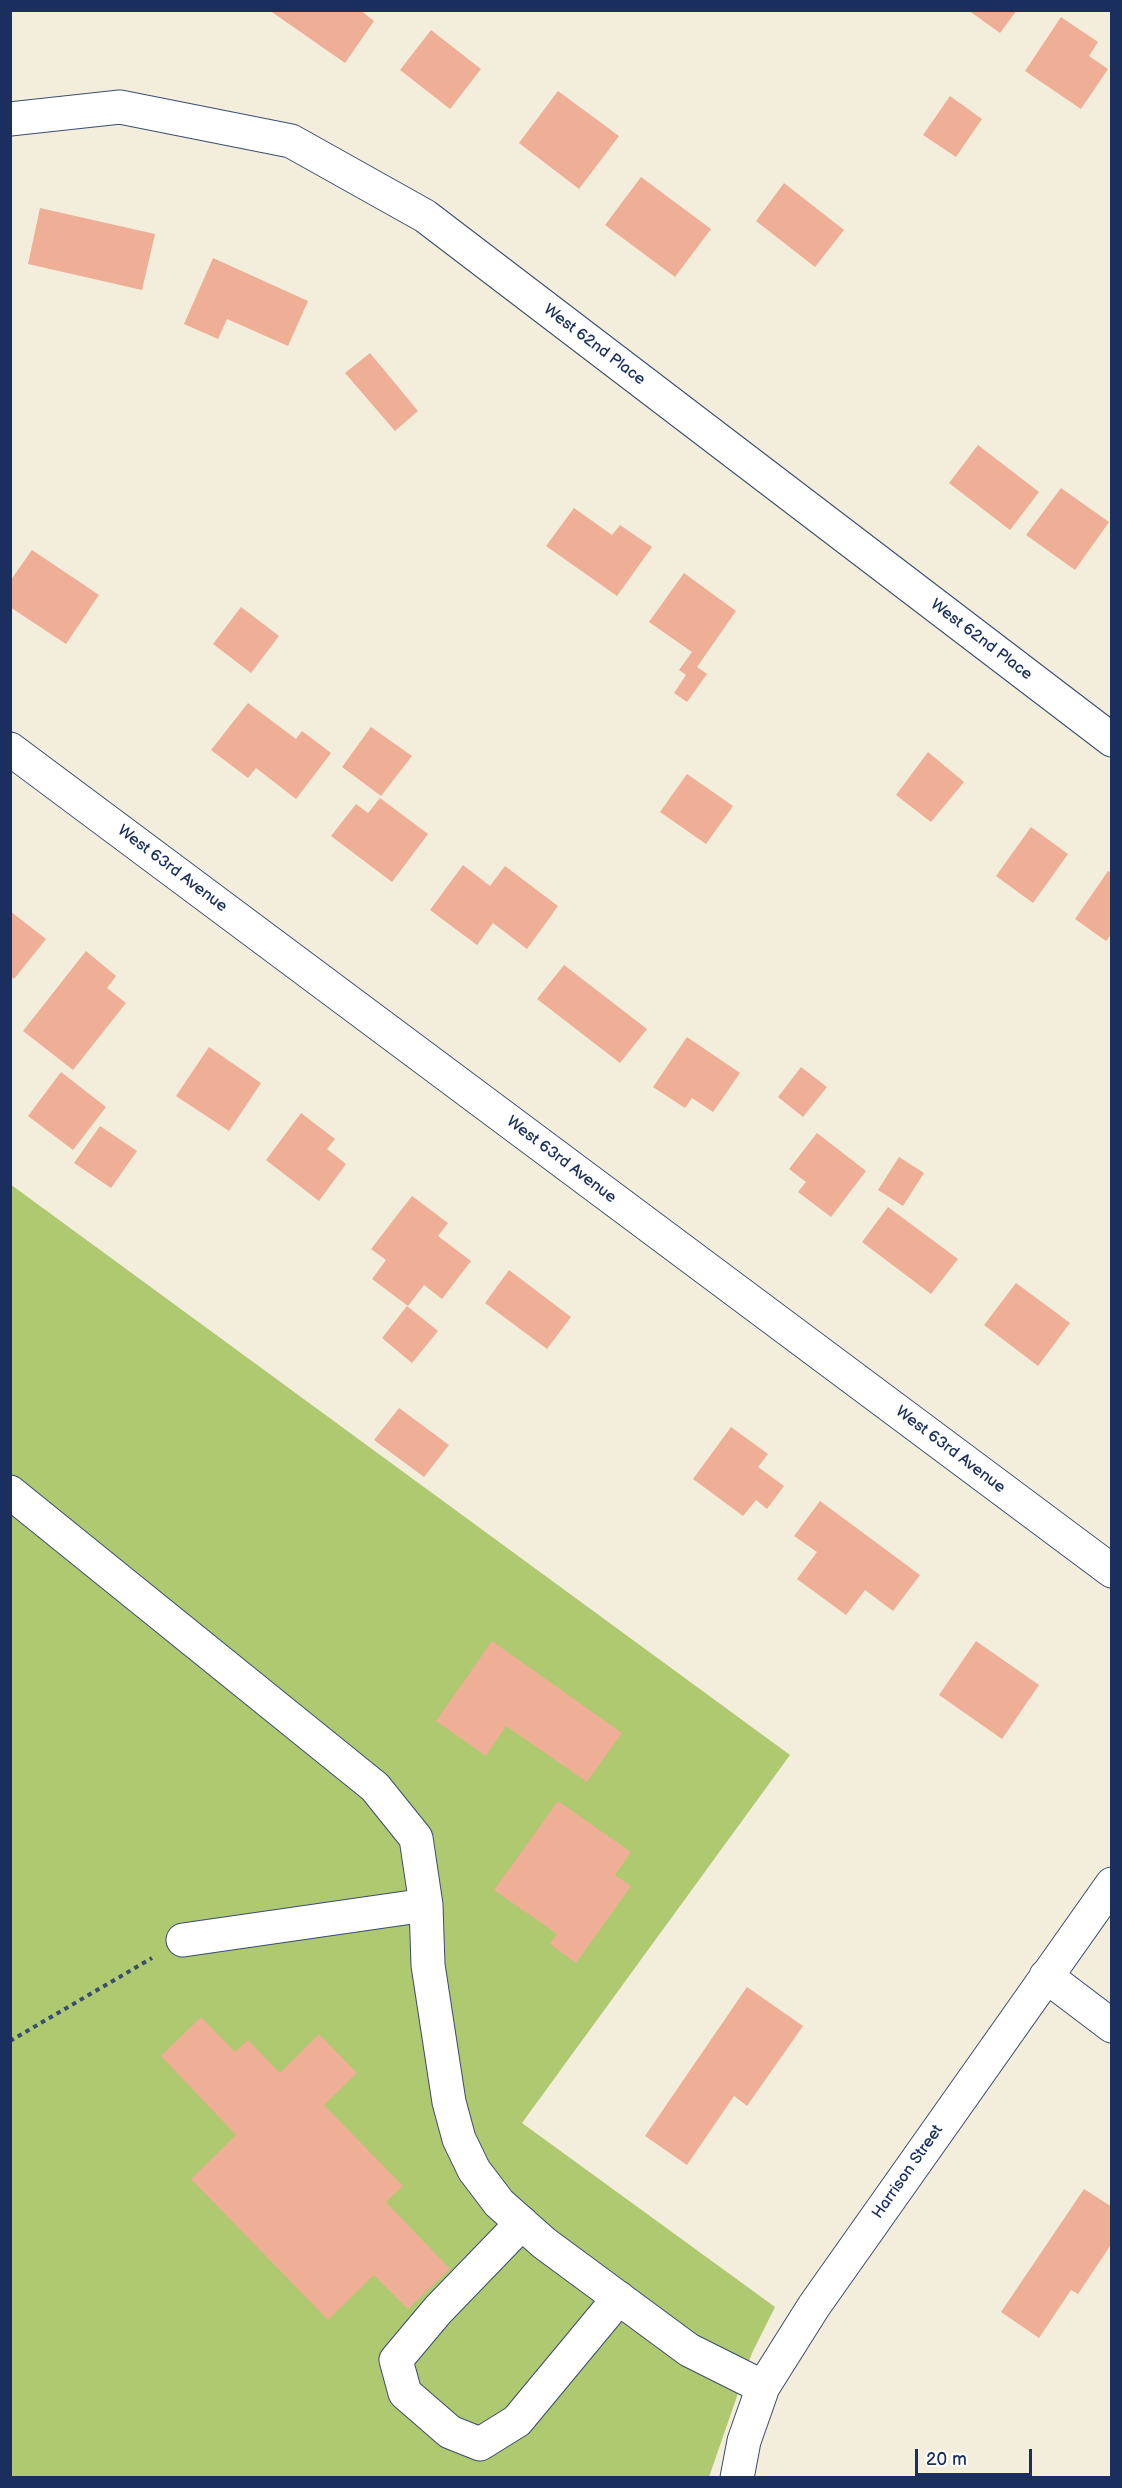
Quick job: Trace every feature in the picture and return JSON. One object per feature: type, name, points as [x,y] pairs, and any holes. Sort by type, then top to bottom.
[{"type":"street","name":"West 62nd Place","points":[[10,119],[120,107],[291,141],[404,204],[425,216],[1112,740]]},
{"type":"street","name":"West 63rd Avenue","points":[[10,749],[1112,1570]]},
{"type":"street","points":[[10,1492],[375,1788],[416,1838],[426,1905],[428,1965],[449,2102],[459,2139],[474,2170],[499,2203],[544,2243],[689,2350],[763,2387]]},
{"type":"street","name":"Harrison Street","points":[[737,2478],[744,2441],[763,2387],[814,2306],[1112,1884]]},
{"type":"street","points":[[183,1940],[426,1905]]},
{"type":"street","points":[[1046,1976],[1112,2026]]},
{"type":"street","points":[[522,2223],[438,2310],[396,2360],[405,2392],[450,2432],[480,2444],[517,2421],[618,2298]]},
{"type":"path","points":[[10,2042],[183,1940]]},
{"type":"green space","points":[[10,1184],[790,1755],[522,2123],[775,2307],[752,2353],[709,2477],[11,2477]]},
{"type":"building","points":[[269,10],[360,10],[374,21],[345,63]]},
{"type":"building","points":[[968,10],[1017,10],[1000,33]]},
{"type":"building","points":[[1061,17],[1098,42],[1089,56],[1108,69],[1081,109],[1025,71]]},
{"type":"building","points":[[431,30],[481,69],[450,109],[400,70]]},
{"type":"building","points":[[558,91],[619,136],[579,189],[519,143]]},
{"type":"building","points":[[950,96],[982,119],[956,157],[923,135]]},
{"type":"building","points":[[641,177],[711,229],[675,277],[605,225]]},
{"type":"building","points":[[784,183],[844,230],[815,267],[756,221]]},
{"type":"building","points":[[40,208],[155,234],[142,290],[28,264]]},
{"type":"building","points":[[213,258],[308,301],[288,346],[227,319],[218,339],[184,324]]},
{"type":"building","points":[[370,353],[418,411],[395,431],[345,373]]},
{"type":"building","points":[[978,445],[1039,492],[1010,530],[949,483]]},
{"type":"building","points":[[1061,488],[1109,522],[1075,570],[1026,535]]},
{"type":"building","points":[[574,508],[612,535],[620,525],[652,547],[617,596],[546,546]]},
{"type":"building","points":[[32,550],[99,595],[66,644],[10,607],[10,581]]},
{"type":"building","points":[[684,573],[736,611],[697,667],[707,674],[687,702],[674,693],[686,675],[679,670],[692,652],[649,622]]},
{"type":"building","points":[[241,607],[279,636],[251,673],[213,644]]},
{"type":"building","points":[[248,703],[296,739],[302,731],[331,753],[296,799],[256,768],[248,778],[211,750]]},
{"type":"building","points":[[371,727],[412,756],[381,796],[342,767]]},
{"type":"building","points":[[928,752],[964,782],[931,822],[896,795]]},
{"type":"building","points":[[687,774],[733,806],[706,844],[660,812]]},
{"type":"building","points":[[380,798],[428,834],[392,882],[331,836],[356,804],[368,813]]},
{"type":"building","points":[[1031,827],[1068,854],[1033,903],[996,876]]},
{"type":"building","points":[[463,865],[490,886],[505,866],[558,906],[527,949],[493,923],[477,945],[430,910]]},
{"type":"building","points":[[1108,871],[1112,873],[1112,933],[1106,941],[1075,919]]},
{"type":"building","points":[[10,911],[46,939],[14,979],[10,976]]},
{"type":"building","points":[[86,951],[116,976],[107,988],[126,1003],[73,1070],[23,1031]]},
{"type":"building","points":[[564,965],[647,1029],[620,1063],[537,999]]},
{"type":"building","points":[[687,1037],[740,1073],[713,1112],[692,1098],[685,1108],[653,1087]]},
{"type":"building","points":[[209,1047],[261,1083],[229,1131],[176,1096]]},
{"type":"building","points":[[801,1067],[827,1087],[803,1117],[778,1097]]},
{"type":"building","points":[[61,1072],[106,1107],[73,1150],[28,1116]]},
{"type":"building","points":[[301,1113],[335,1139],[327,1149],[346,1164],[319,1201],[266,1160]]},
{"type":"building","points":[[100,1126],[137,1151],[111,1188],[74,1163]]},
{"type":"building","points":[[817,1133],[866,1171],[831,1217],[798,1192],[806,1182],[789,1169]]},
{"type":"building","points":[[899,1157],[924,1173],[903,1206],[878,1190]]},
{"type":"building","points":[[412,1196],[448,1223],[438,1236],[471,1261],[442,1299],[424,1285],[408,1306],[372,1279],[386,1260],[371,1249]]},
{"type":"building","points":[[888,1207],[958,1259],[931,1294],[862,1242]]},
{"type":"building","points":[[509,1270],[571,1317],[547,1349],[485,1303]]},
{"type":"building","points":[[1016,1283],[1070,1323],[1038,1366],[984,1325]]},
{"type":"building","points":[[407,1306],[438,1331],[412,1363],[382,1338]]},
{"type":"building","points":[[399,1408],[449,1445],[424,1477],[374,1440]]},
{"type":"building","points":[[731,1427],[768,1454],[758,1467],[784,1486],[767,1509],[756,1500],[743,1516],[693,1479]]},
{"type":"building","points":[[820,1501],[920,1575],[893,1611],[865,1590],[846,1615],[797,1579],[817,1552],[794,1536]]},
{"type":"building","points":[[492,1641],[622,1733],[587,1782],[506,1726],[486,1756],[436,1721]]},
{"type":"building","points":[[976,1641],[1039,1685],[1002,1739],[939,1695]]},
{"type":"building","points":[[558,1801],[631,1852],[615,1875],[631,1886],[576,1963],[550,1944],[557,1934],[494,1890]]},
{"type":"building","points":[[747,1987],[803,2026],[747,2106],[734,2096],[687,2165],[645,2136]]},
{"type":"building","points":[[201,2017],[235,2052],[248,2040],[280,2073],[319,2034],[357,2073],[324,2105],[403,2186],[386,2202],[450,2269],[408,2309],[374,2275],[328,2320],[191,2179],[236,2135],[161,2056]]},
{"type":"building","points":[[1084,2189],[1112,2207],[1112,2243],[1078,2294],[1071,2290],[1039,2338],[1001,2312]]}]
